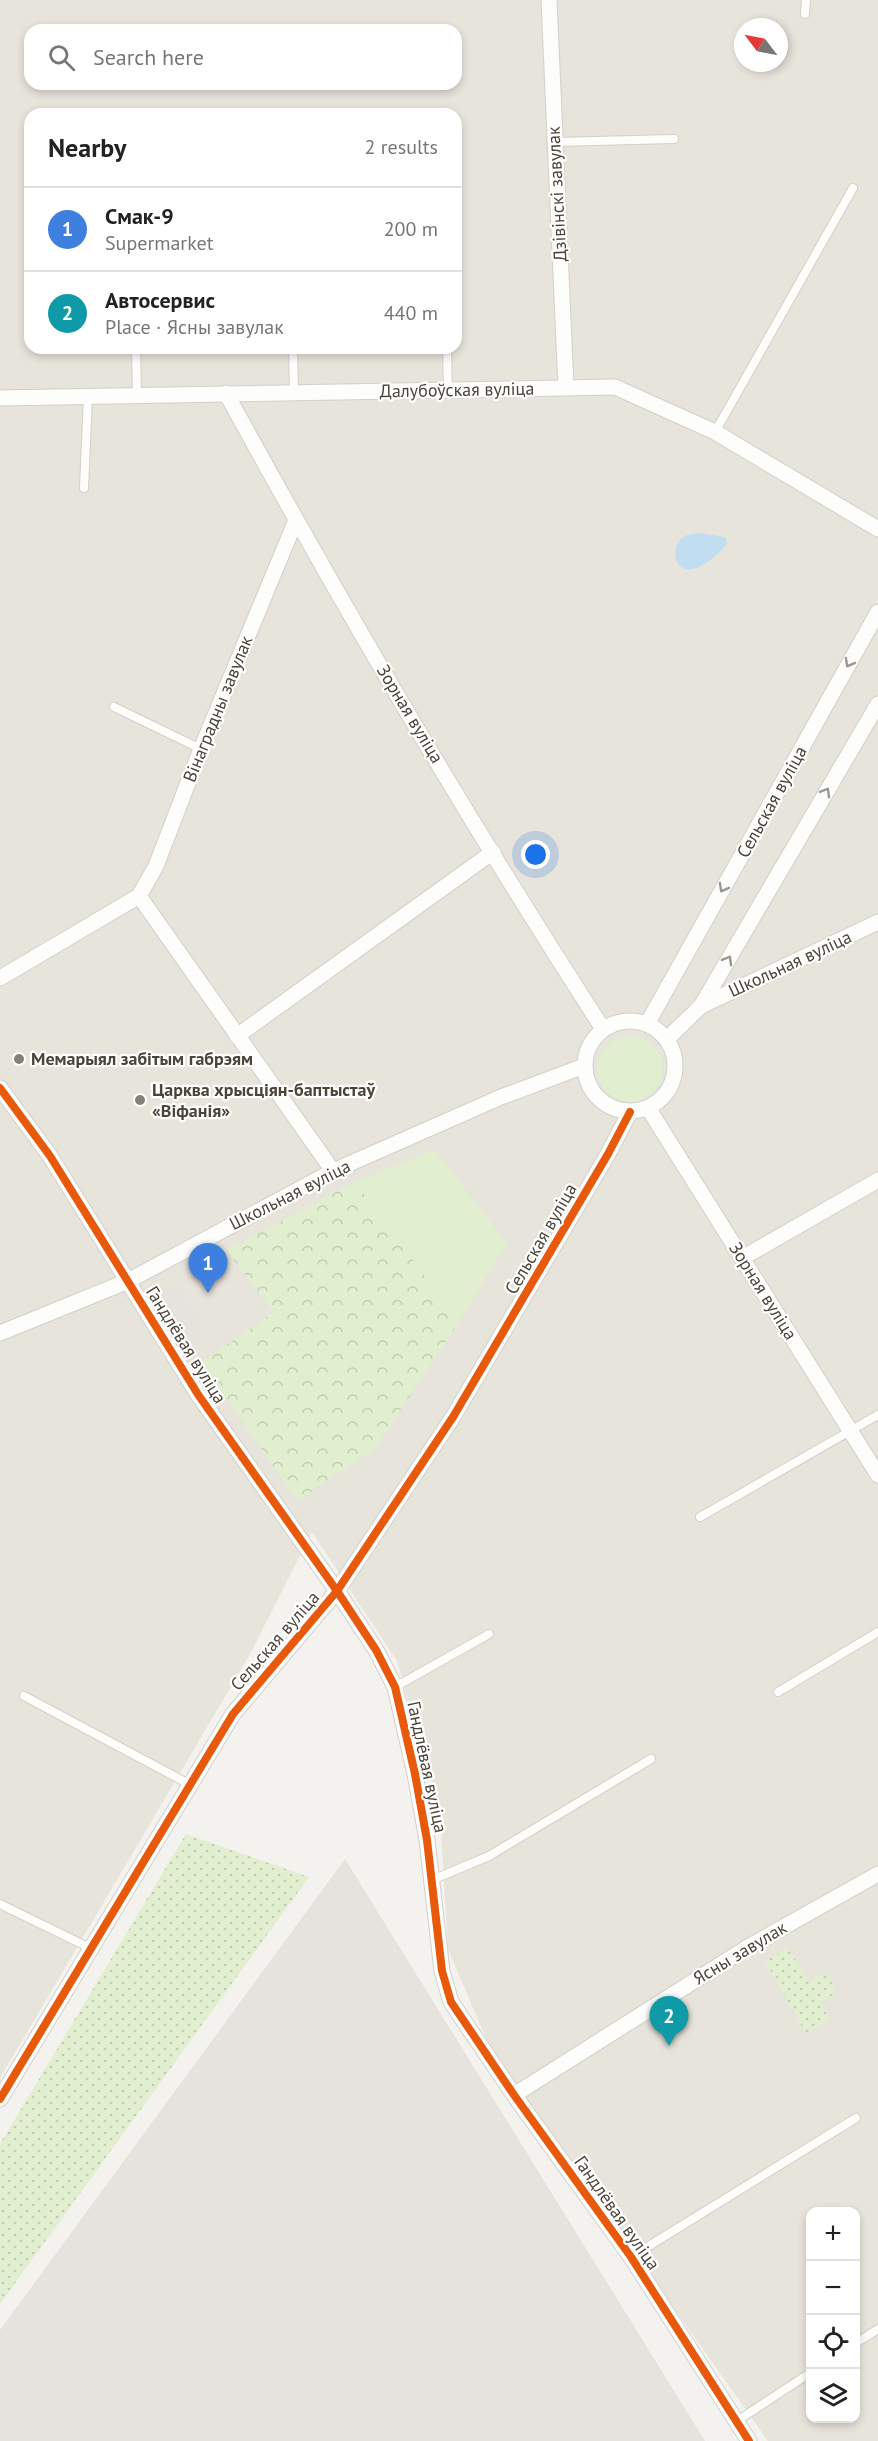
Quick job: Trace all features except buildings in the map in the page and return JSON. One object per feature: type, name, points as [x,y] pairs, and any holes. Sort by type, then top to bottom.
[{"type":"street","name":"Дзівінскі завулак","points":[[549,0],[566,388]]},
{"type":"street","name":"Далубоўская вуліца","points":[[0,398],[615,387],[715,432],[878,529]]},
{"type":"street","name":"Зорная вуліца","points":[[226,393],[296,520],[493,852],[603,1029]]},
{"type":"street","name":"Вінаградны завулак","points":[[0,978],[139,896],[156,866],[201,749],[296,520]]},
{"type":"street","name":"Сельская вуліца","points":[[647,1024],[878,612]]},
{"type":"street","points":[[667,1039],[701,1006],[878,704]]},
{"type":"street","points":[[237,1036],[493,852]]},
{"type":"street","points":[[139,896],[333,1171]]},
{"type":"street","name":"Школьная вуліца","points":[[701,1006],[878,922]]},
{"type":"street","points":[[632,1020],[647,1024],[667,1039],[673,1050],[675,1067],[672,1084],[662,1098],[648,1108],[630,1112],[612,1109],[597,1099],[587,1083],[584,1066],[586,1051],[593,1038],[603,1029],[617,1022],[632,1020]]},
{"type":"street","name":"Школьная вуліца","points":[[0,1333],[128,1281],[333,1171],[501,1097],[584,1066]]},
{"type":"street","name":"Гандлёвая вуліца","points":[[0,1088],[50,1156],[199,1396],[376,1650],[394,1687],[415,1774],[427,1840],[442,1971],[451,2002],[514,2095],[631,2256],[750,2441]]},
{"type":"street","name":"Зорная вуліца","points":[[648,1108],[878,1475]]},
{"type":"street","name":"Сельская вуліца","points":[[0,2099],[233,1713],[337,1591],[453,1418],[608,1154],[630,1112]]},
{"type":"street","points":[[742,1258],[878,1180]]},
{"type":"street","name":"Ясны завулак","points":[[514,2095],[748,1947],[878,1874]]},
{"type":"lane","points":[[805,14],[806,0]]},
{"type":"lane","points":[[555,142],[674,139]]},
{"type":"lane","points":[[715,432],[853,188]]},
{"type":"lane","points":[[136,354],[137,395]]},
{"type":"lane","points":[[293,354],[294,392]]},
{"type":"lane","points":[[447,354],[448,391]]},
{"type":"lane","points":[[84,488],[88,396]]},
{"type":"lane","points":[[114,707],[201,749]]},
{"type":"lane","points":[[700,1517],[878,1416]]},
{"type":"lane","points":[[778,1692],[878,1632]]},
{"type":"lane","points":[[394,1687],[489,1634]]},
{"type":"lane","points":[[24,1696],[189,1784]]},
{"type":"lane","points":[[432,1880],[489,1856],[651,1759]]},
{"type":"lane","points":[[0,1904],[90,1948]]},
{"type":"lane","points":[[631,2256],[856,2118]]},
{"type":"lane","points":[[860,2340],[878,2329]]},
{"type":"lane","points":[[737,2421],[806,2376]]},
{"type":"shaded area","points":[[0,0],[878,0],[878,2441],[768,2441],[490,2048],[448,1949],[440,1812],[397,1661],[312,1532],[249,1656],[0,2078]]},
{"type":"shaded area","points":[[132,1281],[176,1290],[200,1325],[185,1367]]},
{"type":"shaded area","points":[[345,1859],[705,2441],[0,2441],[0,2330]]},
{"type":"green space","points":[[624,1036],[636,1036],[648,1041],[658,1051],[663,1069],[661,1082],[648,1097],[636,1102],[624,1102],[612,1097],[602,1087],[597,1075],[597,1063],[602,1051],[612,1041]]},
{"type":"green space","points":[[435,1150],[507,1243],[459,1322],[355,1182]]},
{"type":"green space","points":[[355,1182],[459,1322],[374,1450],[297,1501],[202,1362],[274,1312],[226,1250]]},
{"type":"green space","points":[[186,1834],[309,1877],[0,2304],[0,2144]]},
{"type":"green space","points":[[788,1947],[809,1982],[826,1972],[837,1992],[821,2003],[830,2019],[806,2034],[765,1961]]},
{"type":"water","points":[[699,533],[725,537],[727,543],[714,557],[701,566],[683,568],[675,557],[676,547],[685,536]]},
{"type":"cycle path","points":[[0,1088],[50,1156],[199,1396],[376,1650],[395,1687],[415,1774],[427,1840],[442,1971],[451,2002],[514,2095],[631,2257],[749,2441]]},
{"type":"cycle path","points":[[0,2099],[233,1714],[337,1591],[453,1417],[608,1154],[630,1112]]},
{"type":"place","name":"Мемарыял забітым габрэям","points":[[19,1059]]},
{"type":"place","name":"Царква хрысціян-баптыстаў «Віфанія»","points":[[140,1100]]},
{"type":"place","name":"Смак-9","points":[[208,1293]]},
{"type":"place","name":"Автосервис","points":[[669,2046]]}]
